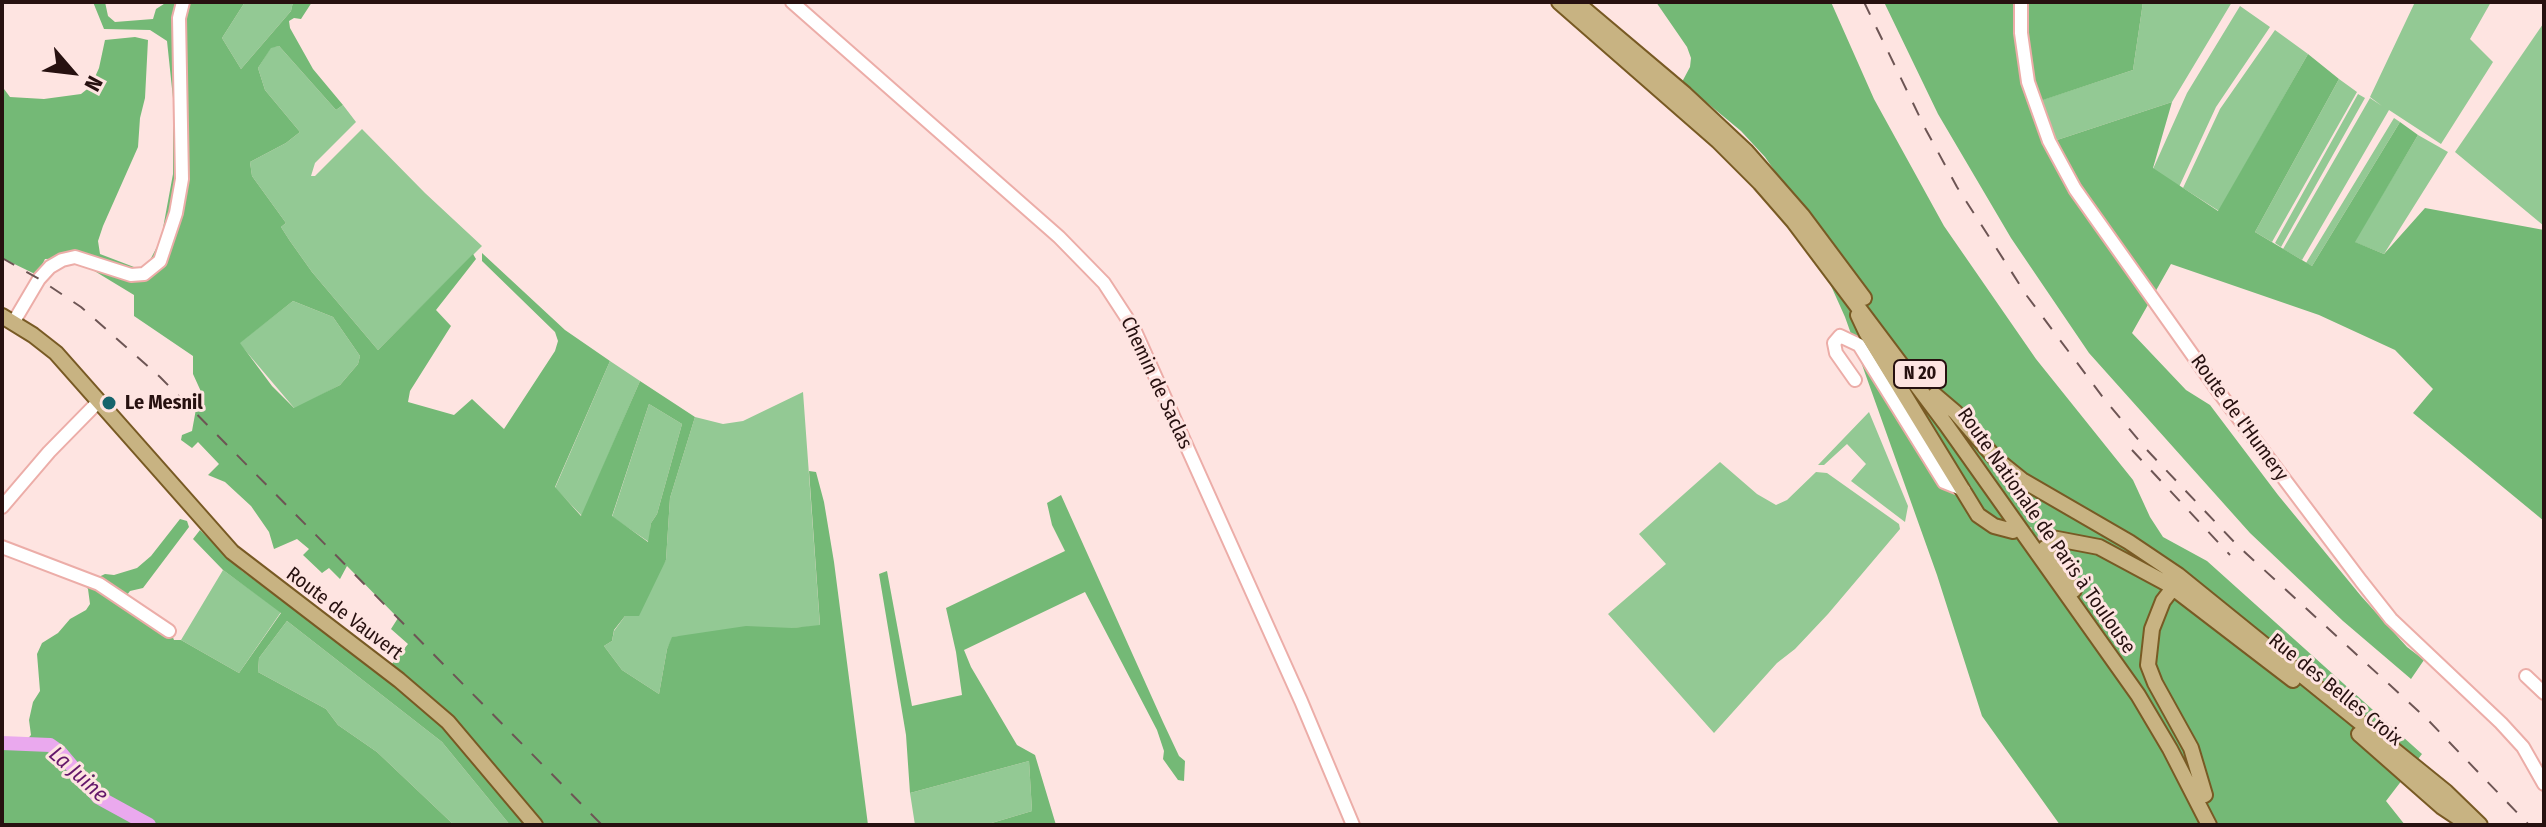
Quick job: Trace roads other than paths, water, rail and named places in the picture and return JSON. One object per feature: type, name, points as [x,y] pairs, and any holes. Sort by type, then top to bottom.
[{"type":"main road","name":"Route Nationale de Paris à Toulouse","points":[[1559,2],[1677,103],[1739,162],[1794,222],[1846,289],[2138,695],[2209,825]]},
{"type":"main road","name":"Route Nationale de Paris à Toulouse","points":[[1576,2],[1685,94],[1746,151],[1802,215],[1935,395],[2145,692],[2178,742],[2219,825]]},
{"type":"main road","points":[[1846,289],[1866,332],[1959,488],[1978,515],[1994,526],[2013,531]]},
{"type":"main road","name":"Route de Vauvert","points":[[8,320],[48,346],[232,552],[399,680],[448,722],[535,825]]},
{"type":"main road","points":[[1935,395],[1955,412],[1996,459],[2022,480],[2129,542],[2178,575],[2235,621]]},
{"type":"main road","points":[[2052,538],[2099,547],[2235,621]]},
{"type":"main road","points":[[2173,588],[2163,601],[2152,629],[2148,665],[2191,748],[2205,795]]},
{"type":"main road","name":"Rue des Belles Croix","points":[[2173,588],[2340,716],[2442,807],[2480,825]]},
{"type":"main road","name":"Rue des Belles Croix","points":[[2235,621],[2467,819]]},
{"type":"street","points":[[8,320],[39,279],[62,260],[75,257],[89,260],[131,275],[144,274],[160,261],[176,213],[182,179],[179,18],[183,2]]},
{"type":"street","name":"Chemin de Saclas","points":[[792,2],[1059,237],[1104,283],[1134,329],[1301,701],[1353,825]]},
{"type":"street","name":"Route de l'Humery","points":[[2021,2],[2021,33],[2028,82],[2049,141],[2075,189],[2221,395],[2361,581],[2391,619],[2523,747],[2544,784]]},
{"type":"street","points":[[1855,380],[1836,353],[1834,343],[1840,336],[1859,345],[1944,482],[1959,488]]},
{"type":"street","points":[[2,507],[49,452],[99,401]]},
{"type":"street","points":[[2,547],[99,584],[169,631]]},
{"type":"street","points":[[2526,676],[2544,693]]},
{"type":"waterway","name":"La Juine","points":[[2,743],[50,745],[60,752],[98,797],[149,825]]},
{"type":"tunnel","points":[[2017,532],[2052,538]]},
{"type":"railway","points":[[1864,2],[1957,187],[2027,296],[2105,400],[2147,450],[2237,545],[2427,719],[2529,825]]},
{"type":"railway","points":[[2,258],[81,307],[160,377],[602,825]]},
{"type":"railway","points":[[2132,450],[2230,555]]},
{"type":"place","name":"Le Mesnil","points":[[109,403]]}]
